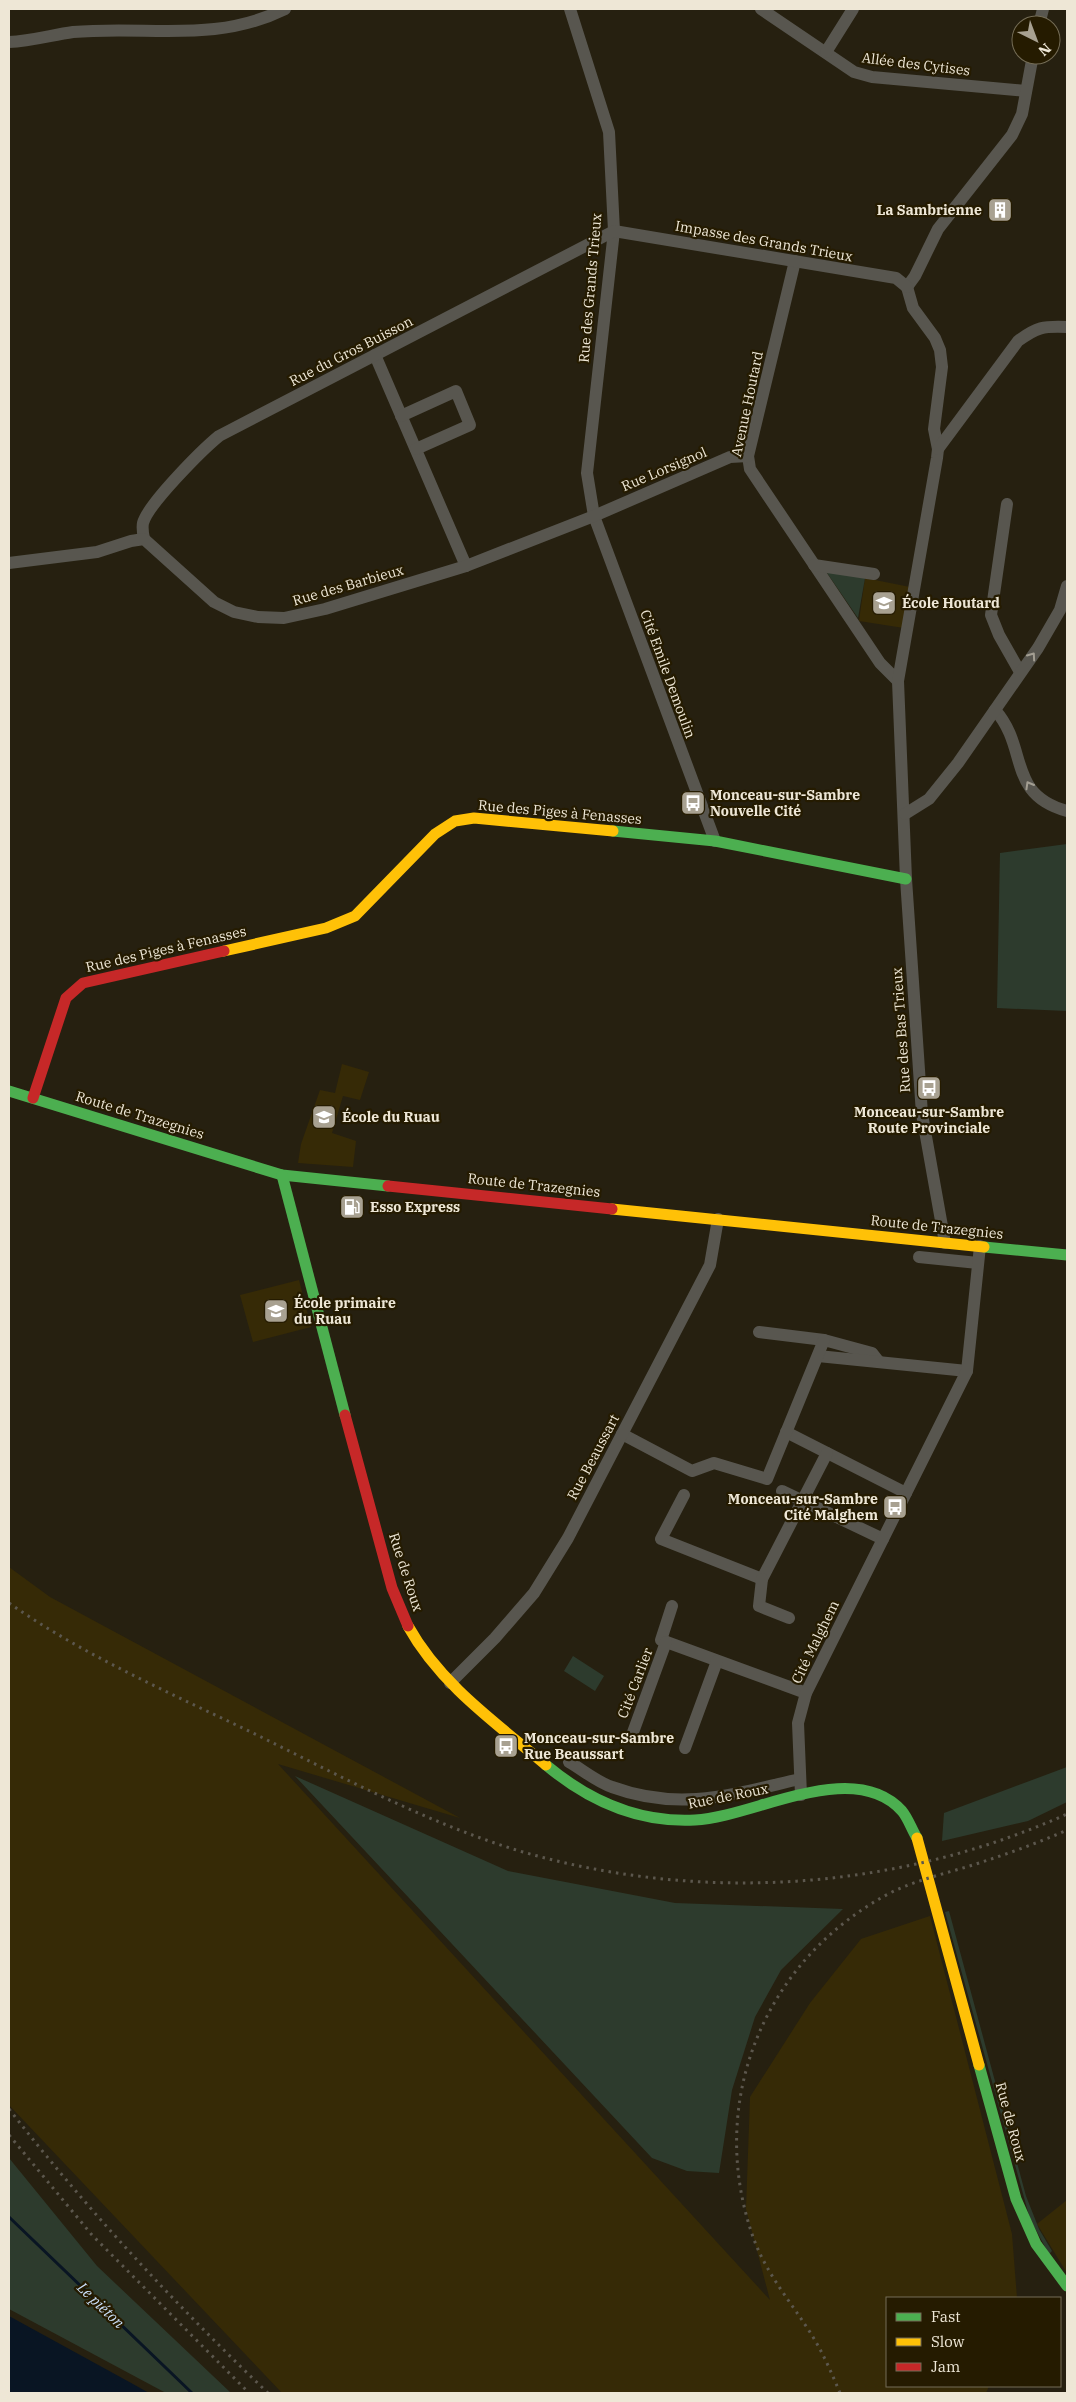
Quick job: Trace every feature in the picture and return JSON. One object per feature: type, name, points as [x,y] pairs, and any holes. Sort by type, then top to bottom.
[{"type":"main road","name":"Rue des Piges à Fenasses","points":[[33,1098],[66,998],[83,983],[326,928],[355,916],[435,834],[455,821],[474,818],[715,842],[906,879]]},
{"type":"main road","name":"Route de Trazegnies","points":[[9,1091],[282,1174],[1067,1255]]},
{"type":"main road","name":"Rue de Roux","points":[[282,1174],[296,1234],[393,1592],[404,1618],[428,1657],[450,1683],[574,1788],[617,1809],[666,1819],[694,1820],[724,1815],[837,1787],[866,1790],[892,1803],[911,1823],[935,1898],[1016,2199],[1036,2244],[1067,2286]]},
{"type":"street","points":[[9,42],[73,32],[212,30],[236,27],[264,19],[285,9]]},
{"type":"street","name":"Rue des Grands Trieux","points":[[570,9],[609,132],[614,231],[587,473],[594,516]]},
{"type":"street","name":"Allée des Cytises","points":[[761,9],[854,72],[872,77],[1026,92]]},
{"type":"street","points":[[826,52],[853,9]]},
{"type":"street","points":[[938,449],[934,429],[942,367],[940,350],[935,338],[913,308],[907,286],[915,276],[938,230],[1012,135],[1022,114],[1031,65]]},
{"type":"street","name":"Impasse des Grands Trieux","points":[[614,231],[896,278],[907,286]]},
{"type":"street","name":"Rue du Gros Buisson","points":[[144,539],[142,524],[149,511],[198,453],[219,436],[614,231]]},
{"type":"street","name":"Avenue Houtard","points":[[795,261],[748,456],[750,469],[756,481],[880,663],[898,681]]},
{"type":"street","points":[[938,449],[1018,341],[1034,329],[1050,326],[1067,327]]},
{"type":"street","points":[[375,355],[466,566]]},
{"type":"street","points":[[401,416],[456,391],[470,425],[416,449]]},
{"type":"street","name":"Rue des Bas Trieux","points":[[938,449],[898,681],[905,814],[906,879],[922,1114],[945,1243]]},
{"type":"street","name":"Rue Lorsignol","points":[[594,516],[730,457],[748,456]]},
{"type":"street","points":[[1007,504],[990,615],[1020,672]]},
{"type":"street","name":"Rue des Barbieux","points":[[144,539],[214,602],[234,612],[258,617],[284,618],[300,616],[466,566],[594,516]]},
{"type":"street","name":"Cité Emile Demoulin","points":[[594,516],[715,842]]},
{"type":"street","points":[[9,563],[97,552],[131,541],[144,539]]},
{"type":"street","points":[[814,565],[874,574]]},
{"type":"street","points":[[905,814],[929,800],[995,710],[1060,610],[1067,586]]},
{"type":"street","points":[[995,710],[1005,722],[1029,788],[1040,800],[1067,812]]},
{"type":"street","name":"Rue Beaussart","points":[[450,1683],[495,1638],[534,1593],[568,1538],[710,1265],[718,1219]]},
{"type":"street","name":"Cité Malghem","points":[[801,1795],[798,1723],[806,1693],[967,1371],[980,1246]]},
{"type":"street","points":[[919,1257],[978,1263]]},
{"type":"street","points":[[758,1332],[824,1340],[872,1353],[879,1362]]},
{"type":"street","points":[[622,1434],[692,1471],[714,1463],[767,1479],[824,1340]]},
{"type":"street","points":[[818,1356],[967,1371]]},
{"type":"street","points":[[786,1432],[906,1493]]},
{"type":"street","points":[[789,1618],[759,1606],[762,1579],[827,1453]]},
{"type":"street","points":[[782,1491],[883,1539]]},
{"type":"street","points":[[684,1495],[661,1539],[762,1579]]},
{"type":"street","name":"Cité Carlier","points":[[672,1606],[661,1640],[806,1693]]},
{"type":"street","name":"Cité Carlier","points":[[632,1735],[666,1642]]},
{"type":"street","points":[[685,1748],[717,1661]]},
{"type":"street","name":"Rue de Roux","points":[[569,1762],[611,1787],[662,1799],[713,1799],[800,1779]]},
{"type":"shaded area","name":"École Houtard","points":[[865,578],[910,587],[904,628],[859,621]]},
{"type":"shaded area","name":"École du Ruau","points":[[342,1064],[369,1072],[360,1100],[343,1096],[332,1133],[356,1141],[353,1167],[298,1163],[301,1144],[320,1090],[335,1093]]},
{"type":"shaded area","name":"École primaire du Ruau","points":[[299,1280],[311,1327],[253,1342],[240,1295]]},
{"type":"shaded area","points":[[9,1567],[50,1597],[460,1818],[278,1764],[770,2300],[746,2209],[750,2097],[810,2003],[861,1939],[930,1916],[1012,2234],[1017,2297],[886,2297],[886,2387],[989,2387],[986,2393],[282,2393],[9,2105]]},
{"type":"shaded area","points":[[1067,2200],[1067,2273],[1037,2224]]},
{"type":"green space","points":[[825,570],[865,578],[858,618]]},
{"type":"green space","points":[[1067,844],[1067,1011],[997,1008],[1000,853]]},
{"type":"green space","points":[[573,1656],[604,1676],[595,1691],[564,1671]]},
{"type":"green space","points":[[1067,1767],[1067,1802],[1028,1821],[942,1841],[944,1813]]},
{"type":"green space","points":[[295,1776],[508,1871],[675,1903],[843,1909],[781,1970],[755,2017],[732,2090],[719,2173],[687,2171],[652,2158]]},
{"type":"green space","points":[[949,1911],[1026,2196],[1039,2229],[1052,2251],[1049,2254],[1030,2219],[945,1912]]},
{"type":"green space","points":[[9,2158],[97,2266],[231,2393],[166,2393],[9,2309]]},
{"type":"water","points":[[9,2316],[133,2384],[149,2393],[9,2393]]},
{"type":"waterway","name":"Le piéton","points":[[9,2217],[192,2393]]},
{"type":"railway","points":[[9,1603],[38,1623],[100,1658],[415,1812],[513,1849],[582,1866],[652,1878],[722,1883],[793,1881],[863,1874],[933,1860],[1001,1840],[1067,1814]]},
{"type":"railway","points":[[840,2393],[817,2344],[771,2275],[757,2248],[740,2183],[737,2133],[743,2084],[758,2037],[780,1993],[810,1954],[848,1920],[902,1887],[1011,1852],[1067,1830]]},
{"type":"railway","points":[[9,2109],[70,2184],[133,2256],[268,2393]]},
{"type":"railway","points":[[9,2135],[92,2235],[249,2393]]},
{"type":"traffic: fast","points":[[613,831],[715,841],[906,879]]},
{"type":"traffic: fast","points":[[9,1091],[282,1175],[388,1186]]},
{"type":"traffic: fast","points":[[282,1175],[345,1415]]},
{"type":"traffic: fast","points":[[984,1247],[1067,1255]]},
{"type":"traffic: fast","points":[[546,1765],[579,1789],[615,1807],[654,1818],[674,1820],[719,1817],[802,1794],[831,1789],[857,1789],[881,1796],[902,1811],[917,1838]]},
{"type":"traffic: fast","points":[[979,2065],[1016,2199],[1036,2244],[1067,2286]]},
{"type":"traffic: slow","points":[[224,951],[326,928],[355,916],[435,834],[455,821],[474,818],[613,831]]},
{"type":"traffic: slow","points":[[612,1209],[984,1247]]},
{"type":"traffic: slow","points":[[408,1626],[436,1666],[470,1702],[546,1765]]},
{"type":"traffic: slow","points":[[917,1838],[979,2065]]},
{"type":"traffic: jam","points":[[33,1098],[66,998],[83,983],[224,951]]},
{"type":"traffic: jam","points":[[388,1186],[612,1209]]},
{"type":"traffic: jam","points":[[345,1415],[392,1588],[408,1626]]},
{"type":"place","name":"La Sambrienne","points":[[1000,210]]},
{"type":"place","name":"École Houtard","points":[[884,603]]},
{"type":"place","name":"Monceau-sur-Sambre Nouvelle Cité","points":[[693,803]]},
{"type":"place","name":"Monceau-sur-Sambre Route Provinciale","points":[[929,1088]]},
{"type":"place","name":"École du Ruau","points":[[324,1117]]},
{"type":"place","name":"Esso Express","points":[[352,1207]]},
{"type":"place","name":"École primaire du Ruau","points":[[276,1311]]},
{"type":"place","name":"Monceau-sur-Sambre Cité Malghem","points":[[895,1507]]},
{"type":"place","name":"Monceau-sur-Sambre Rue Beaussart","points":[[506,1746]]}]
